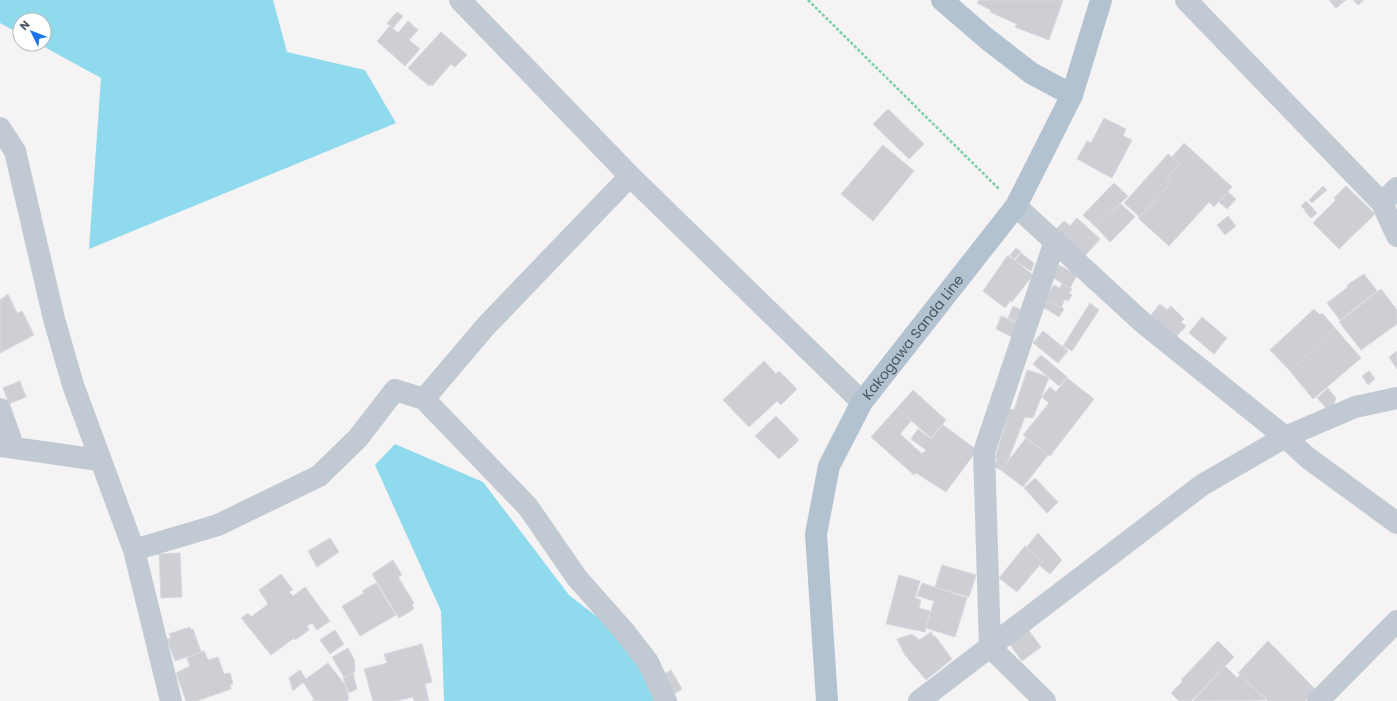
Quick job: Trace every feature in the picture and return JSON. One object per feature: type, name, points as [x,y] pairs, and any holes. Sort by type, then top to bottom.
[{"type":"main road","points":[[942,0],[986,38],[1031,73],[1072,95]]},
{"type":"main road","name":"Kakogawa Sanda Line","points":[[827,701],[816,534],[829,466],[862,402],[1016,206],[1072,95],[1101,0]]},
{"type":"street","points":[[460,0],[630,176],[862,402]]},
{"type":"street","points":[[1186,0],[1389,195],[1397,236]]},
{"type":"street","points":[[0,128],[15,151],[54,319],[72,385],[134,550],[171,701]]},
{"type":"street","points":[[424,399],[486,326],[630,176]]},
{"type":"street","points":[[1016,206],[1142,322],[1285,437],[1308,458],[1397,523]]},
{"type":"street","points":[[1044,701],[990,647],[984,452],[1055,241]]},
{"type":"street","points":[[134,550],[218,526],[319,476],[358,438],[395,390],[424,399],[528,507],[576,578],[624,631],[648,662],[666,701]]},
{"type":"street","points":[[919,701],[1202,485],[1285,437],[1355,407],[1397,398]]},
{"type":"street","points":[[0,409],[7,447],[99,460]]},
{"type":"street","points":[[1318,701],[1397,621]]},
{"type":"path","points":[[808,0],[1016,206]]},
{"type":"water","points":[[0,0],[273,0],[287,52],[365,70],[396,123],[89,249],[101,78],[52,51],[52,12],[12,12],[12,30],[0,23]]},
{"type":"water","points":[[395,444],[483,482],[569,595],[650,658],[658,701],[444,701],[441,611],[375,465]]},
{"type":"building","points":[[979,0],[1063,0],[1049,40],[1015,27],[1017,24],[990,12],[991,10],[977,3]]},
{"type":"building","points":[[1329,0],[1346,0],[1336,8]]},
{"type":"building","points":[[1353,0],[1364,0],[1358,5]]},
{"type":"building","points":[[397,12],[403,16],[393,28],[387,23]]},
{"type":"building","points":[[408,21],[418,30],[409,40],[420,49],[405,66],[377,41],[390,26],[398,33]]},
{"type":"building","points":[[441,32],[467,55],[455,67],[451,64],[432,86],[430,84],[429,86],[408,68]]},
{"type":"building","points":[[888,109],[924,144],[909,159],[873,124]]},
{"type":"building","points":[[1104,118],[1126,129],[1123,136],[1132,140],[1112,178],[1077,159],[1087,141],[1091,143]]},
{"type":"building","points":[[1184,143],[1232,187],[1214,207],[1209,202],[1169,246],[1138,218],[1171,183],[1166,179],[1180,164],[1172,157]]},
{"type":"building","points":[[883,145],[914,171],[873,221],[841,194]]},
{"type":"building","points":[[1168,154],[1180,164],[1166,179],[1171,183],[1140,217],[1124,203]]},
{"type":"building","points":[[1114,183],[1128,196],[1096,227],[1083,215]]},
{"type":"building","points":[[1323,186],[1327,190],[1312,203],[1309,200]]},
{"type":"building","points":[[1346,186],[1375,214],[1339,249],[1313,223],[1336,200],[1334,198]]},
{"type":"building","points":[[1228,192],[1236,199],[1227,209],[1219,202]]},
{"type":"building","points":[[1306,201],[1310,205],[1305,210],[1301,206]]},
{"type":"building","points":[[1120,203],[1135,217],[1110,242],[1096,227]]},
{"type":"building","points":[[1310,205],[1317,213],[1311,218],[1304,210]]},
{"type":"building","points":[[1228,216],[1236,226],[1225,235],[1217,225]]},
{"type":"building","points":[[1077,218],[1100,239],[1085,256],[1056,229],[1064,221],[1070,226]]},
{"type":"building","points":[[1016,248],[1021,252],[1014,259],[1010,255]]},
{"type":"building","points":[[1021,253],[1034,263],[1031,271],[1015,260]]},
{"type":"building","points":[[1008,255],[1033,275],[1012,302],[1011,300],[1005,308],[983,291]]},
{"type":"building","points":[[1059,265],[1077,275],[1070,288],[1052,277]]},
{"type":"building","points":[[1364,274],[1377,291],[1340,320],[1327,303],[1348,287],[1347,285]]},
{"type":"building","points":[[1062,283],[1072,289],[1069,293],[1072,295],[1068,301],[1065,299],[1061,308],[1045,299],[1054,285],[1060,288]]},
{"type":"building","points":[[1381,289],[1397,310],[1397,324],[1361,350],[1339,322]]},
{"type":"building","points":[[8,294],[17,313],[22,311],[34,335],[0,353],[0,300]]},
{"type":"building","points":[[1047,300],[1064,309],[1059,317],[1043,307]]},
{"type":"building","points":[[1090,303],[1099,310],[1072,351],[1063,346]]},
{"type":"building","points":[[1160,304],[1167,310],[1171,306],[1184,319],[1181,322],[1186,326],[1176,337],[1151,315]]},
{"type":"building","points":[[1013,306],[1025,312],[1020,323],[1008,318]]},
{"type":"building","points":[[1314,309],[1320,315],[1322,313],[1335,328],[1290,371],[1270,350]]},
{"type":"building","points":[[1001,316],[1017,323],[1012,337],[996,329]]},
{"type":"building","points":[[1202,317],[1227,338],[1214,354],[1189,333]]},
{"type":"building","points":[[1335,328],[1361,358],[1313,399],[1290,371]]},
{"type":"building","points":[[1043,331],[1068,351],[1058,363],[1033,343]]},
{"type":"building","points":[[1397,351],[1397,369],[1389,357]]},
{"type":"building","points":[[1041,355],[1067,377],[1059,386],[1033,364]]},
{"type":"building","points":[[764,361],[776,374],[779,371],[797,389],[781,405],[777,401],[749,427],[723,400]]},
{"type":"building","points":[[1027,370],[1049,377],[1033,418],[1025,417],[1007,463],[1001,470],[994,467],[997,459],[995,458],[1010,409],[1014,410]]},
{"type":"building","points":[[1369,371],[1375,379],[1368,385],[1362,376]]},
{"type":"building","points":[[1067,378],[1094,399],[1050,456],[1023,435],[1049,403],[1042,397],[1050,387],[1056,392]]},
{"type":"building","points":[[20,381],[26,397],[9,404],[3,388]]},
{"type":"building","points":[[1328,388],[1336,398],[1334,404],[1327,409],[1317,398]]},
{"type":"building","points":[[913,390],[946,420],[931,438],[897,408]]},
{"type":"building","points":[[897,408],[911,421],[900,434],[922,454],[926,450],[911,439],[918,429],[931,439],[943,425],[977,450],[946,492],[916,473],[914,475],[871,437]]},
{"type":"building","points":[[776,416],[799,440],[779,459],[755,436]]},
{"type":"building","points":[[1026,438],[1048,455],[1023,487],[1001,470]]},
{"type":"building","points":[[1035,478],[1058,502],[1047,513],[1024,488]]},
{"type":"building","points":[[1038,533],[1062,560],[1050,574],[1039,565],[1043,561],[1026,548]]},
{"type":"building","points":[[330,538],[339,552],[317,567],[308,551]]},
{"type":"building","points":[[1025,546],[1043,561],[1017,592],[999,578]]},
{"type":"building","points":[[180,553],[182,597],[161,598],[159,554]]},
{"type":"building","points":[[393,560],[402,575],[398,577],[414,603],[412,605],[414,609],[399,618],[372,574]]},
{"type":"building","points":[[942,565],[976,575],[969,597],[935,587]]},
{"type":"building","points":[[281,574],[293,590],[289,592],[293,596],[305,587],[330,621],[317,630],[312,623],[307,626],[309,630],[295,640],[294,638],[271,655],[241,618],[248,613],[251,617],[268,604],[259,590]]},
{"type":"building","points":[[899,575],[920,581],[915,598],[921,600],[919,608],[930,611],[925,632],[886,624]]},
{"type":"building","points":[[376,583],[396,615],[360,636],[342,606],[364,593],[362,591]]},
{"type":"building","points":[[922,583],[967,598],[955,637],[926,628],[934,601],[917,596]]},
{"type":"building","points":[[190,627],[191,630],[193,629],[201,652],[175,661],[167,639],[171,638],[169,634]]},
{"type":"building","points":[[1027,628],[1041,647],[1022,661],[1008,642]]},
{"type":"building","points":[[335,630],[344,644],[330,654],[320,640]]},
{"type":"building","points":[[931,632],[952,659],[926,680],[905,655],[897,639],[912,634],[919,640]]},
{"type":"building","points":[[1218,641],[1234,657],[1191,701],[1179,701],[1171,693],[1183,681],[1181,680]]},
{"type":"building","points":[[1268,641],[1316,690],[1305,701],[1268,701],[1238,673]]},
{"type":"building","points":[[422,644],[432,682],[425,684],[429,701],[414,701],[413,697],[397,701],[373,701],[364,669],[387,663],[384,654]]},
{"type":"building","points":[[348,648],[354,659],[355,672],[344,677],[332,657]]},
{"type":"building","points":[[204,651],[208,660],[218,657],[224,674],[230,673],[233,684],[230,685],[231,689],[197,701],[186,701],[176,673],[190,666],[187,658]]},
{"type":"building","points":[[328,663],[345,685],[349,699],[347,701],[312,701],[314,699],[303,682],[293,691],[289,678],[300,670],[306,679]]},
{"type":"building","points":[[1225,666],[1237,678],[1240,675],[1266,700],[1193,701]]},
{"type":"building","points":[[671,670],[682,689],[674,694],[663,675]]},
{"type":"building","points":[[353,673],[357,689],[349,693],[343,678]]}]
